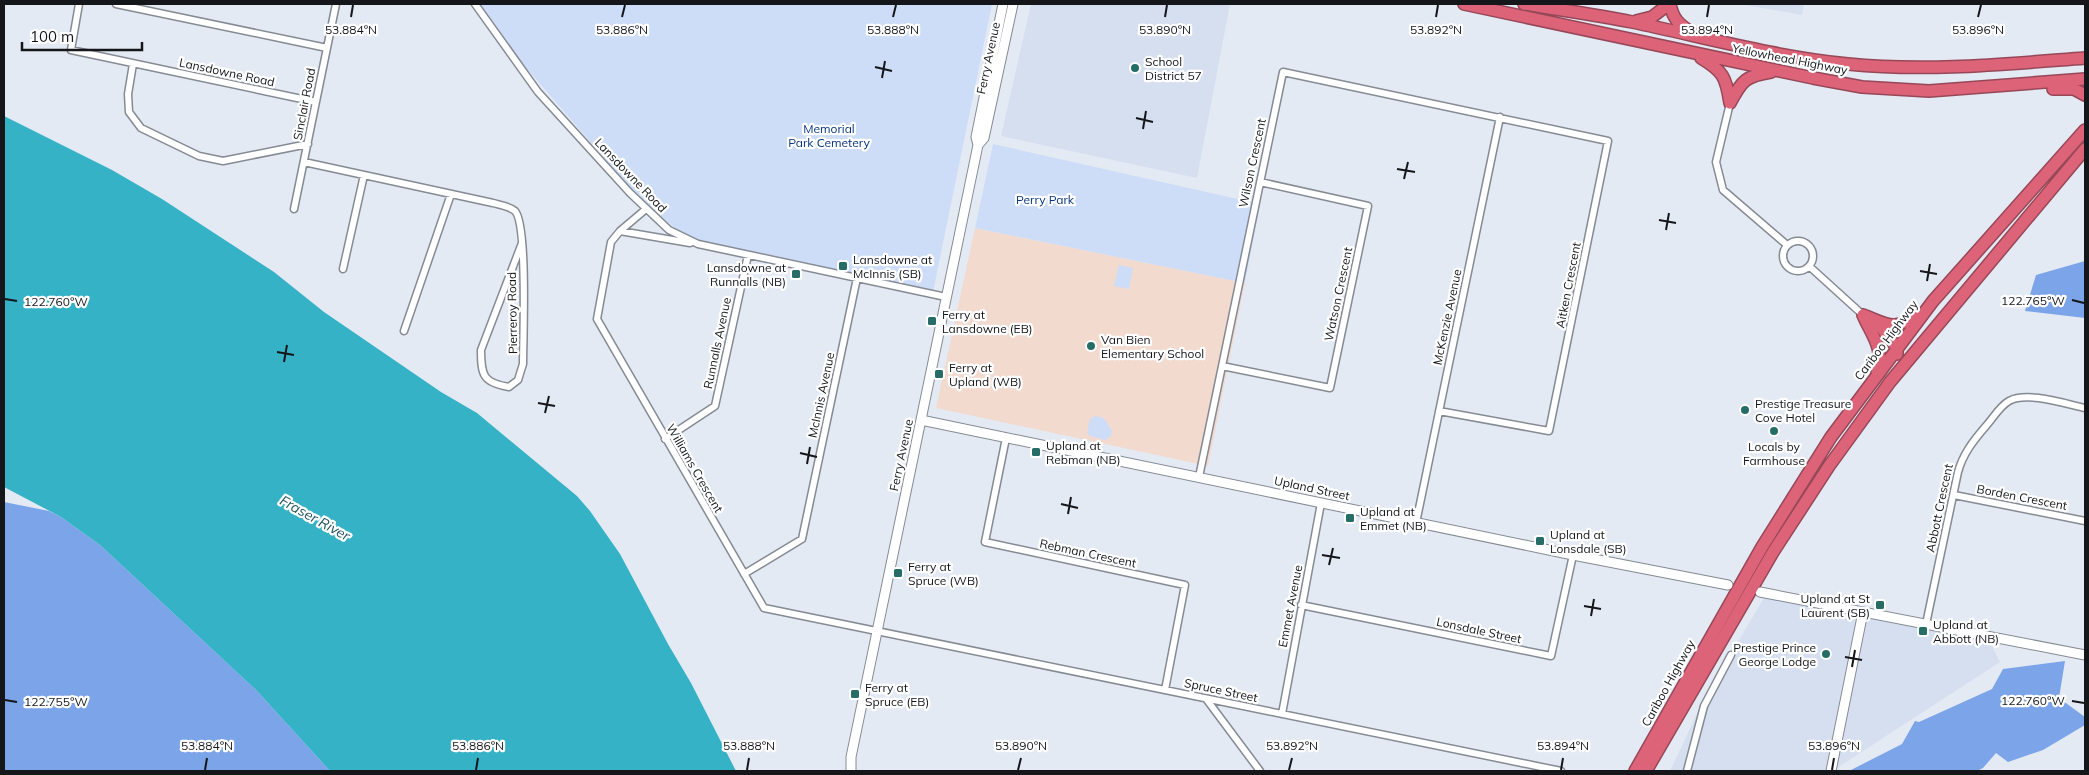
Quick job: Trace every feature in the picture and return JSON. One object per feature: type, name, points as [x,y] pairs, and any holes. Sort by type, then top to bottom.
[{"type":"highway","name":"Yellowhead Highway","points":[[1464,4],[1837,83],[1899,90],[1928,91],[1979,89],[2085,80]]},
{"type":"highway","name":"Yellowhead Highway","points":[[1524,4],[1632,22],[1788,56],[1886,67],[1945,68],[2085,58]]},
{"type":"highway","points":[[1632,22],[1652,17],[1669,4],[1672,15],[1678,24],[1701,37]]},
{"type":"highway","points":[[1693,53],[1722,73],[1727,85],[1730,103]]},
{"type":"highway","points":[[1730,103],[1743,81],[1757,74],[1778,71]]},
{"type":"highway","points":[[1979,89],[2074,89],[2085,95]]},
{"type":"highway","name":"Cariboo Highway","points":[[1634,771],[1762,547],[1831,437],[1933,301],[2085,130]]},
{"type":"highway","name":"Cariboo Highway","points":[[1646,771],[1773,552],[1829,466],[1890,382],[2085,149]]},
{"type":"highway","points":[[1863,315],[1885,325],[1896,326],[1907,322],[1933,301]]},
{"type":"highway","points":[[1863,315],[1879,347],[1880,364],[1874,378]]},
{"type":"highway","points":[[1877,322],[1897,348],[1896,363],[1890,382]]},
{"type":"highway","points":[[1655,771],[1657,751]]},
{"type":"street","name":"Lansdowne Road","points":[[79,4],[71,50],[316,102]]},
{"type":"street","points":[[116,4],[327,48]]},
{"type":"street","name":"Sinclair Road","points":[[294,209],[336,4]]},
{"type":"street","name":"Lansdowne Road","points":[[475,4],[538,92],[646,210],[669,230],[698,244],[946,297]]},
{"type":"street","name":"Ferry Avenue","points":[[851,771],[851,757],[978,145],[976,137],[1003,4]]},
{"type":"street","name":"Ferry Avenue","points":[[978,145],[984,138],[1013,4]]},
{"type":"street","points":[[134,64],[128,94],[129,112],[140,128],[199,156],[223,161],[308,144]]},
{"type":"street","name":"Wilson Crescent","points":[[1199,477],[1283,72],[1500,116]]},
{"type":"street","points":[[1730,103],[1716,162],[1724,190],[1787,245]]},
{"type":"street","name":"Aitken Crescent","points":[[1439,411],[1549,432],[1608,141],[1500,116]]},
{"type":"street","name":"McKenzie Avenue","points":[[1416,522],[1500,116]]},
{"type":"street","name":"Pierreroy Road","points":[[304,162],[500,205],[515,211],[520,220],[522,242],[523,364],[518,380],[509,387],[496,385],[487,380],[481,369],[481,350],[522,242]]},
{"type":"street","points":[[343,269],[364,175]]},
{"type":"street","name":"Watson Crescent","points":[[1222,366],[1330,388],[1368,206],[1260,182]]},
{"type":"street","points":[[404,331],[451,194]]},
{"type":"street","name":"Williams Crescent","points":[[646,210],[620,231],[612,242],[597,319],[764,608],[877,630]]},
{"type":"street","points":[[620,231],[698,244]]},
{"type":"street","points":[[1798,240],[1808,243],[1814,255],[1809,266],[1799,271],[1788,268],[1783,256],[1787,245],[1798,240]]},
{"type":"street","name":"Runnalls Avenue","points":[[665,439],[715,406],[748,255]]},
{"type":"street","points":[[1809,266],[1863,315]]},
{"type":"street","name":"McInnis Avenue","points":[[744,574],[802,539],[857,278]]},
{"type":"street","name":"Abbott Crescent","points":[[1926,624],[1958,472],[1965,452],[2003,405],[2010,400],[2022,397],[2032,398],[2085,408]]},
{"type":"street","name":"Upland Street","points":[[921,420],[1573,555],[1728,585]]},
{"type":"street","name":"Rebman Crescent","points":[[1006,438],[986,542],[1185,585],[1164,690]]},
{"type":"street","name":"Borden Crescent","points":[[1954,495],[2085,521]]},
{"type":"street","name":"Emmet Avenue","points":[[1282,714],[1321,503]]},
{"type":"street","name":"Lonsdale Street","points":[[1301,605],[1551,656],[1573,555]]},
{"type":"street","points":[[1760,592],[2085,654]]},
{"type":"street","points":[[1832,771],[1863,612]]},
{"type":"street","name":"Spruce Street","points":[[877,630],[1207,700],[1561,771]]},
{"type":"street","points":[[1687,771],[1704,706],[1731,655]]},
{"type":"street","points":[[1207,700],[1260,771]]},
{"type":"shaded area","points":[[1031,4],[1230,4],[1197,178],[1001,136]]},
{"type":"shaded area","points":[[1739,4],[1804,4],[1802,15]]},
{"type":"shaded area","name":"Van Bien Elementary School","points":[[975,228],[1245,283],[1208,466],[936,408]]},
{"type":"shaded area","points":[[2085,261],[2085,318],[2025,311],[2036,275]]},
{"type":"shaded area","points":[[4,502],[49,511],[61,517],[100,545],[257,691],[330,771],[4,771]]},
{"type":"shaded area","points":[[1764,598],[1986,634],[2000,662],[1840,766],[1838,771],[1670,771],[1704,699]]},
{"type":"shaded area","points":[[2065,661],[2059,698],[2085,717],[2085,725],[2043,750],[2008,762],[1996,753],[1983,768],[1977,771],[1849,771],[1902,744],[1915,721],[1919,722],[1992,689],[2003,669]]},
{"type":"green space","name":"Memorial Park Cemetery","points":[[478,4],[992,4],[933,292],[699,246],[644,204],[504,42]]},
{"type":"green space","name":"Perry Park","points":[[993,144],[1260,204],[1245,283],[975,228]]},
{"type":"green space","points":[[1119,265],[1133,268],[1129,289],[1114,286]]},
{"type":"green space","points":[[1095,416],[1104,418],[1112,431],[1111,436],[1105,440],[1090,436],[1087,433],[1090,419]]},
{"type":"water","name":"Fraser River","points":[[4,116],[112,170],[162,199],[274,272],[324,312],[441,392],[477,413],[577,496],[590,511],[620,554],[691,683],[736,771],[330,771],[257,691],[100,545],[61,517],[4,487]]},
{"type":"place","name":"School District 57","points":[[1135,68]]},
{"type":"place","name":"Lansdowne at McInnis (SB)","points":[[843,266]]},
{"type":"place","name":"Lansdowne at Runnalls (NB)","points":[[796,274]]},
{"type":"place","name":"Ferry at Lansdowne (EB)","points":[[932,321]]},
{"type":"place","name":"Van Bien Elementary School","points":[[1091,346]]},
{"type":"place","name":"Ferry at Upland (WB)","points":[[939,374]]},
{"type":"place","name":"Prestige Treasure Cove Hotel","points":[[1745,410]]},
{"type":"place","name":"Locals by Farmhouse","points":[[1774,431]]},
{"type":"place","name":"Upland at Rebman (NB)","points":[[1036,452]]},
{"type":"place","name":"Upland at Emmet (NB)","points":[[1350,518]]},
{"type":"place","name":"Upland at Lonsdale (SB)","points":[[1540,541]]},
{"type":"place","name":"Ferry at Spruce (WB)","points":[[898,573]]},
{"type":"place","name":"Upland at St Laurent (SB)","points":[[1880,605]]},
{"type":"place","name":"Upland at Abbott (NB)","points":[[1923,631]]},
{"type":"place","name":"Prestige Prince George Lodge","points":[[1826,654]]},
{"type":"place","name":"Ferry at Spruce (EB)","points":[[855,694]]}]
